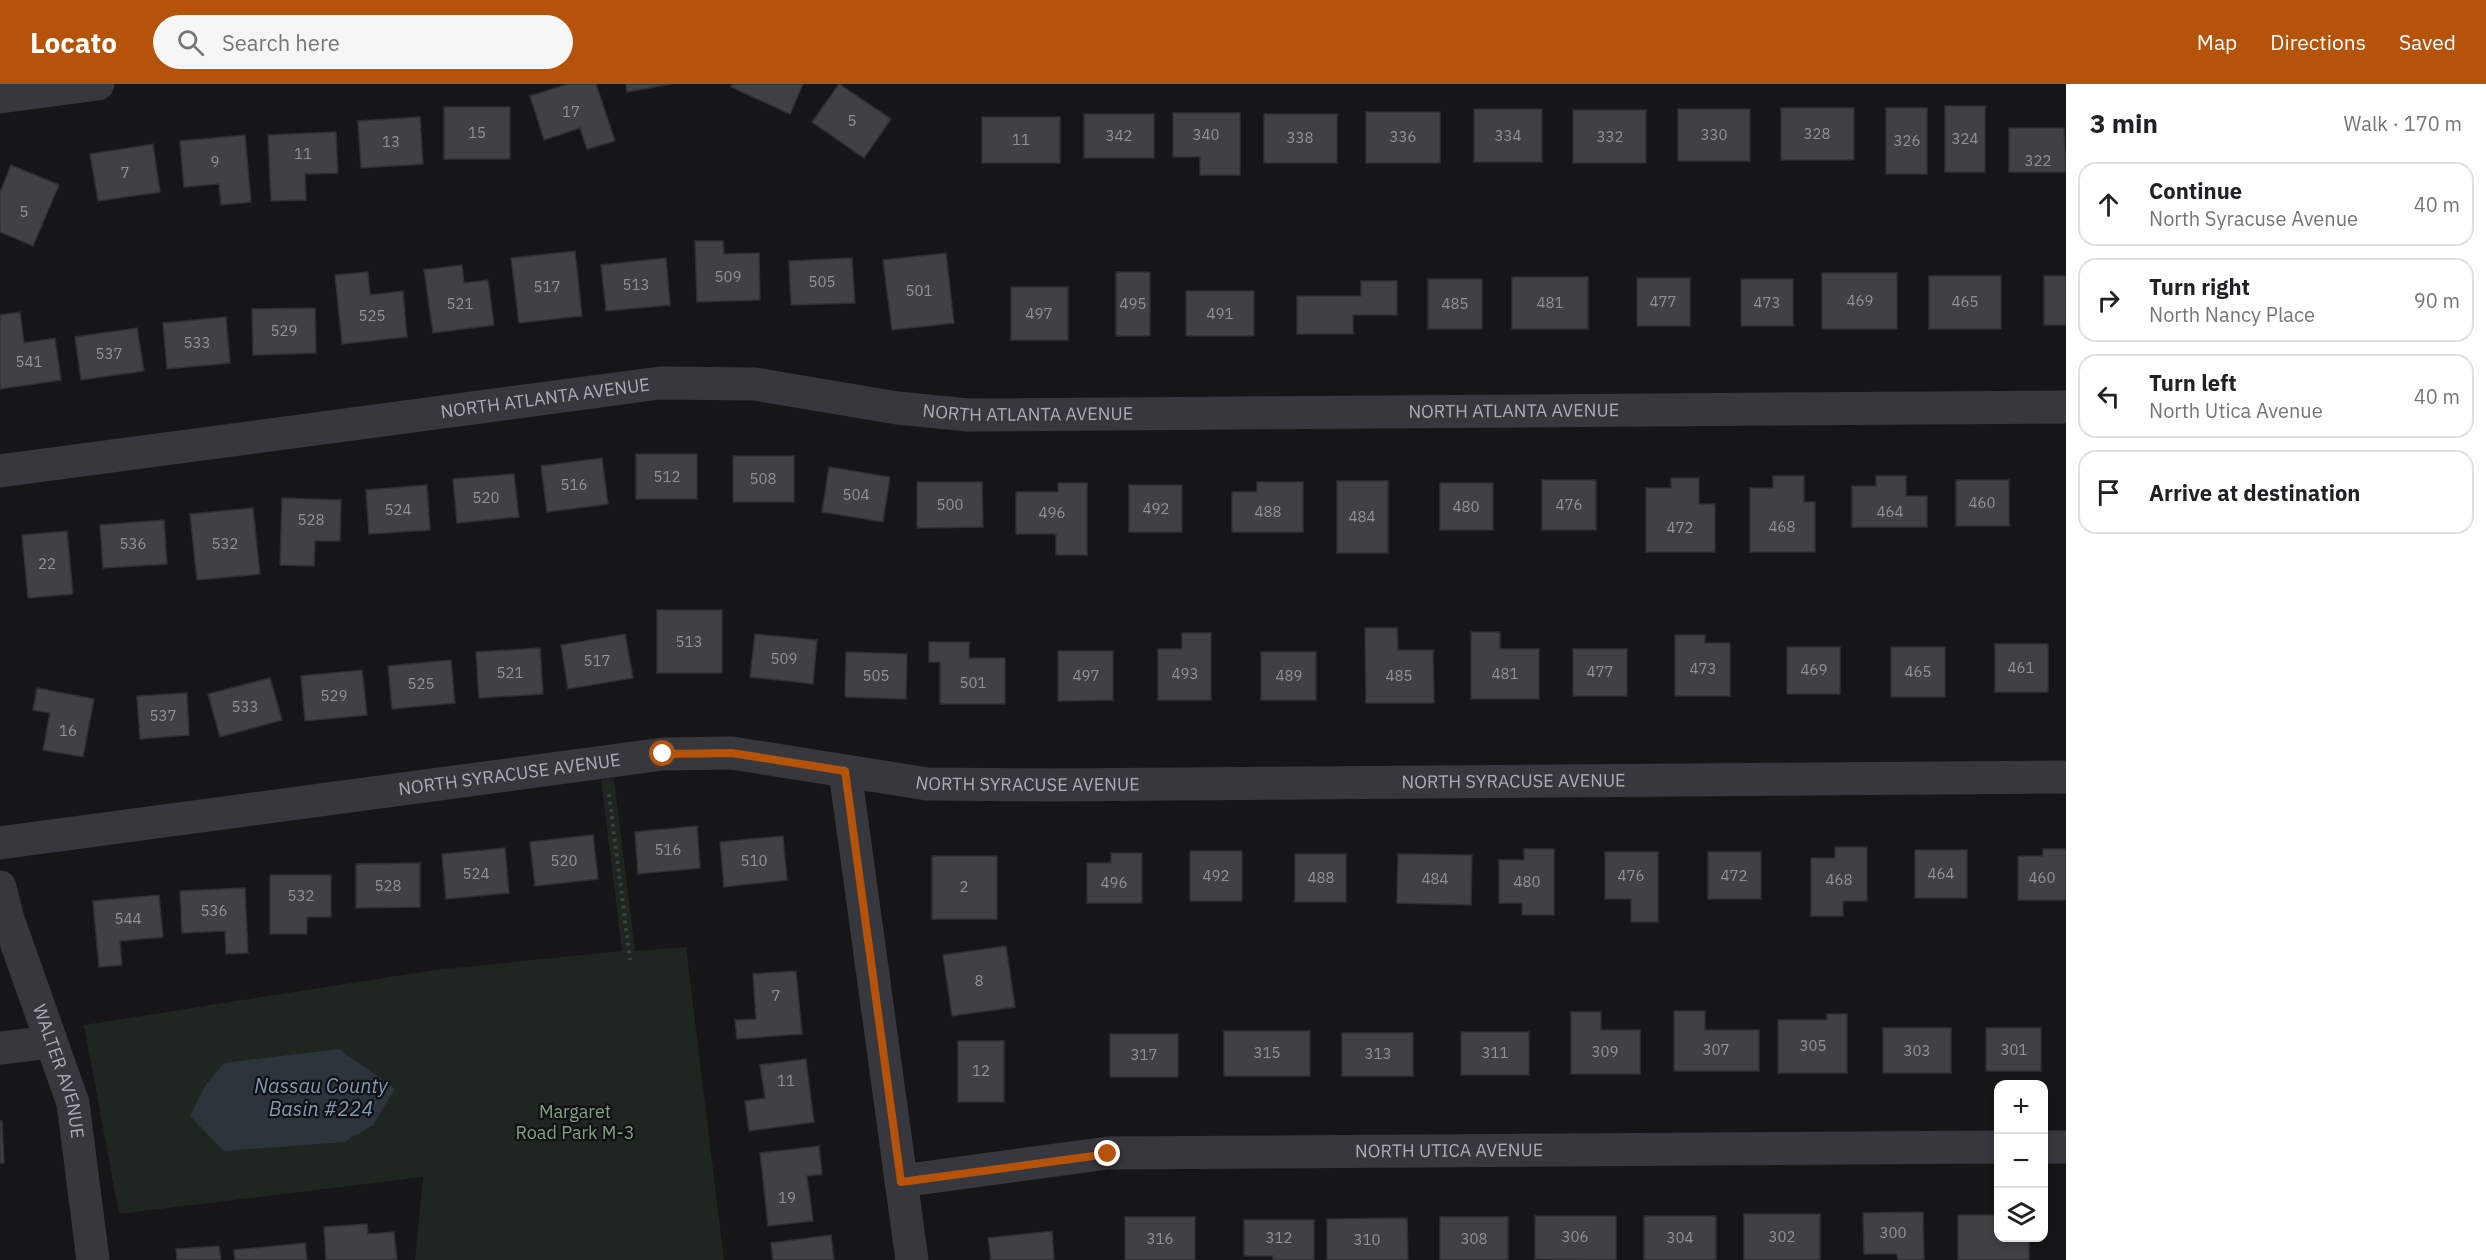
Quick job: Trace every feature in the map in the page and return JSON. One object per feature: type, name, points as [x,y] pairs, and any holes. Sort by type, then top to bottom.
[{"type":"street","points":[[0,98],[98,84]]},
{"type":"street","name":"NORTH ATLANTA AVENUE","points":[[0,471],[660,383],[755,384],[897,408],[968,415],[2066,407]]},
{"type":"street","name":"NORTH SYRACUSE AVENUE","points":[[0,843],[663,754],[732,753],[927,784],[2066,777]]},
{"type":"street","points":[[845,771],[912,1260]]},
{"type":"street","name":"WALTER AVENUE","points":[[0,886],[8,919],[73,1103],[93,1260]]},
{"type":"street","points":[[0,1048],[51,1042]]},
{"type":"street","name":"NORTH UTICA AVENUE","points":[[901,1182],[1108,1154],[1994,1147]]},
{"type":"street","points":[[2048,1147],[2066,1147]]},
{"type":"path","points":[[605,762],[630,960]]},
{"type":"green space","name":"Margaret Road Park M-3","points":[[614,778],[635,951],[686,947],[724,1260],[415,1260],[423,1177],[119,1214],[84,1025],[435,970],[622,951],[601,779]]},
{"type":"water","name":"Nassau County Basin #224","points":[[339,1049],[395,1089],[373,1125],[344,1142],[224,1151],[190,1116],[205,1086],[224,1063]]},
{"type":"building","points":[[568,84],[596,84],[615,141],[587,149],[580,128],[544,140],[530,96]]},
{"type":"building","points":[[626,84],[671,84],[627,92]]},
{"type":"building","points":[[733,84],[803,84],[790,114],[731,87]]},
{"type":"building","points":[[839,84],[891,119],[864,158],[812,122]]},
{"type":"building","points":[[1945,106],[1985,106],[1985,172],[1945,172]]},
{"type":"building","points":[[444,107],[510,107],[510,159],[444,159]]},
{"type":"building","points":[[1781,108],[1854,108],[1854,160],[1781,160]]},
{"type":"building","points":[[1886,108],[1927,108],[1927,174],[1886,174]]},
{"type":"building","points":[[1474,109],[1542,109],[1542,162],[1474,162]]},
{"type":"building","points":[[1678,109],[1750,109],[1750,161],[1678,161]]},
{"type":"building","points":[[1573,110],[1646,110],[1646,163],[1573,163]]},
{"type":"building","points":[[1366,112],[1440,112],[1440,163],[1366,163]]},
{"type":"building","points":[[1173,113],[1240,113],[1240,175],[1200,175],[1200,157],[1173,157]]},
{"type":"building","points":[[1084,114],[1154,114],[1154,158],[1084,158]]},
{"type":"building","points":[[1264,114],[1337,114],[1337,163],[1264,163]]},
{"type":"building","points":[[420,117],[423,164],[361,168],[358,121]]},
{"type":"building","points":[[982,117],[1060,117],[1060,163],[982,163]]},
{"type":"building","points":[[2009,128],[2064,128],[2066,172],[2009,172]]},
{"type":"building","points":[[336,132],[338,173],[305,174],[306,200],[271,201],[268,135]]},
{"type":"building","points":[[245,135],[251,202],[221,205],[219,184],[184,187],[180,141]]},
{"type":"building","points":[[153,144],[160,192],[98,201],[90,154]]},
{"type":"building","points":[[11,165],[59,185],[33,246],[0,232],[0,192]]},
{"type":"building","points":[[695,241],[723,241],[724,254],[759,253],[760,300],[697,302]]},
{"type":"building","points":[[575,251],[582,316],[519,323],[511,258]]},
{"type":"building","points":[[946,253],[954,323],[892,330],[883,260]]},
{"type":"building","points":[[666,258],[670,305],[606,311],[601,265]]},
{"type":"building","points":[[852,258],[855,303],[791,305],[789,261]]},
{"type":"building","points":[[462,265],[464,283],[488,280],[494,325],[433,333],[424,270]]},
{"type":"building","points":[[368,272],[370,295],[403,291],[407,337],[342,344],[335,275]]},
{"type":"building","points":[[1116,272],[1150,272],[1150,336],[1116,336]]},
{"type":"building","points":[[1822,273],[1897,273],[1897,329],[1822,329]]},
{"type":"building","points":[[1929,276],[2001,276],[2001,329],[1929,329]]},
{"type":"building","points":[[2044,276],[2066,276],[2066,325],[2044,325]]},
{"type":"building","points":[[1512,277],[1588,277],[1588,329],[1512,329]]},
{"type":"building","points":[[1637,278],[1690,278],[1690,326],[1637,326]]},
{"type":"building","points":[[1428,279],[1482,279],[1482,329],[1428,329]]},
{"type":"building","points":[[1741,279],[1793,279],[1793,326],[1741,326]]},
{"type":"building","points":[[1361,281],[1397,281],[1397,315],[1353,315],[1353,334],[1297,334],[1297,296],[1361,296]]},
{"type":"building","points":[[1011,287],[1068,287],[1068,340],[1011,340]]},
{"type":"building","points":[[1186,291],[1254,291],[1254,336],[1186,336]]},
{"type":"building","points":[[315,308],[316,353],[253,355],[252,309]]},
{"type":"building","points":[[20,312],[24,343],[55,338],[61,380],[0,389],[0,315]]},
{"type":"building","points":[[226,317],[230,363],[167,369],[163,323]]},
{"type":"building","points":[[137,328],[144,371],[81,380],[75,337]]},
{"type":"building","points":[[636,454],[697,454],[697,499],[636,499]]},
{"type":"building","points":[[733,456],[794,456],[794,502],[733,502]]},
{"type":"building","points":[[602,458],[608,504],[547,512],[541,466]]},
{"type":"building","points":[[829,467],[890,477],[883,522],[822,512]]},
{"type":"building","points":[[514,474],[519,517],[457,523],[453,479]]},
{"type":"building","points":[[1773,476],[1804,476],[1804,502],[1815,502],[1815,552],[1750,552],[1750,488],[1773,488]]},
{"type":"building","points":[[1876,476],[1906,476],[1906,496],[1927,496],[1927,527],[1852,527],[1852,486],[1876,486]]},
{"type":"building","points":[[1671,478],[1699,478],[1699,504],[1715,504],[1715,552],[1646,552],[1646,488],[1671,488]]},
{"type":"building","points":[[1542,480],[1596,480],[1596,530],[1542,530]]},
{"type":"building","points":[[1956,480],[2009,480],[2009,526],[1956,526]]},
{"type":"building","points":[[1337,481],[1388,481],[1388,553],[1337,553]]},
{"type":"building","points":[[917,482],[982,482],[983,527],[917,528]]},
{"type":"building","points":[[1257,482],[1303,482],[1303,532],[1232,532],[1232,492],[1257,492]]},
{"type":"building","points":[[1058,483],[1087,483],[1087,555],[1056,555],[1056,534],[1016,534],[1016,492],[1058,492]]},
{"type":"building","points":[[1440,483],[1493,483],[1493,530],[1440,530]]},
{"type":"building","points":[[427,485],[430,530],[369,534],[366,490]]},
{"type":"building","points":[[1129,485],[1182,485],[1182,532],[1129,532]]},
{"type":"building","points":[[282,498],[341,500],[340,541],[315,541],[314,566],[280,565]]},
{"type":"building","points":[[253,508],[260,574],[197,580],[190,514]]},
{"type":"building","points":[[164,520],[167,564],[103,568],[100,525]]},
{"type":"building","points":[[67,531],[73,594],[28,598],[22,535]]},
{"type":"building","points":[[657,610],[722,610],[722,673],[657,673]]},
{"type":"building","points":[[1365,628],[1397,628],[1398,650],[1433,650],[1434,703],[1366,703]]},
{"type":"building","points":[[1471,632],[1500,632],[1500,649],[1539,649],[1539,699],[1471,699]]},
{"type":"building","points":[[1182,633],[1211,633],[1211,700],[1158,700],[1158,649],[1182,649]]},
{"type":"building","points":[[625,634],[633,678],[568,689],[561,645]]},
{"type":"building","points":[[755,634],[817,640],[813,684],[750,677]]},
{"type":"building","points":[[1675,635],[1705,635],[1705,643],[1730,643],[1730,696],[1675,696]]},
{"type":"building","points":[[929,642],[969,642],[969,658],[1005,658],[1005,704],[940,704],[940,662],[929,662]]},
{"type":"building","points":[[1995,644],[2048,644],[2048,692],[1995,692]]},
{"type":"building","points":[[1787,647],[1840,647],[1840,694],[1787,694]]},
{"type":"building","points":[[1891,647],[1945,647],[1945,697],[1891,697]]},
{"type":"building","points":[[540,648],[543,694],[479,698],[476,652]]},
{"type":"building","points":[[1573,649],[1627,649],[1627,696],[1573,696]]},
{"type":"building","points":[[1058,651],[1113,651],[1113,700],[1058,701]]},
{"type":"building","points":[[846,652],[907,654],[906,699],[845,697]]},
{"type":"building","points":[[1261,652],[1316,652],[1316,700],[1261,700]]},
{"type":"building","points":[[451,660],[455,703],[392,709],[388,666]]},
{"type":"building","points":[[362,670],[367,715],[305,721],[301,676]]},
{"type":"building","points":[[270,678],[282,720],[220,737],[208,694]]},
{"type":"building","points":[[37,688],[94,699],[83,757],[43,750],[50,713],[33,710]]},
{"type":"building","points":[[187,693],[189,735],[140,739],[137,696]]},
{"type":"building","points":[[697,826],[700,868],[638,874],[635,832]]},
{"type":"building","points":[[593,835],[598,879],[535,886],[530,842]]},
{"type":"building","points":[[783,836],[787,880],[724,887],[720,842]]},
{"type":"building","points":[[1835,847],[1867,847],[1867,901],[1843,901],[1843,916],[1811,916],[1811,858],[1835,858]]},
{"type":"building","points":[[505,848],[509,893],[446,899],[442,854]]},
{"type":"building","points":[[1524,849],[1554,849],[1554,915],[1522,915],[1522,903],[1499,903],[1499,860],[1524,860]]},
{"type":"building","points":[[2043,849],[2066,849],[2066,900],[2018,900],[2018,856],[2043,856]]},
{"type":"building","points":[[1915,850],[1967,850],[1967,898],[1915,898]]},
{"type":"building","points":[[1190,851],[1242,851],[1242,901],[1190,901]]},
{"type":"building","points":[[1605,852],[1658,852],[1658,922],[1631,922],[1631,899],[1605,899]]},
{"type":"building","points":[[1708,852],[1761,852],[1761,899],[1708,899]]},
{"type":"building","points":[[1111,853],[1142,853],[1142,903],[1087,903],[1087,863],[1111,863]]},
{"type":"building","points":[[1295,854],[1346,854],[1346,902],[1295,902]]},
{"type":"building","points":[[1398,854],[1472,855],[1471,905],[1397,903]]},
{"type":"building","points":[[932,856],[997,856],[997,919],[932,919]]},
{"type":"building","points":[[420,863],[420,907],[356,908],[356,864]]},
{"type":"building","points":[[270,875],[331,875],[331,917],[307,917],[307,934],[270,934]]},
{"type":"building","points":[[245,888],[248,953],[226,954],[225,931],[182,933],[180,891]]},
{"type":"building","points":[[159,895],[163,937],[120,941],[122,965],[99,967],[93,901]]},
{"type":"building","points":[[1006,946],[1015,1007],[952,1016],[943,955]]},
{"type":"building","points":[[796,971],[802,1034],[737,1039],[735,1020],[756,1019],[753,974]]},
{"type":"building","points":[[1674,1011],[1705,1011],[1705,1030],[1759,1030],[1759,1071],[1674,1071]]},
{"type":"building","points":[[1571,1012],[1601,1012],[1601,1030],[1640,1030],[1640,1074],[1571,1074]]},
{"type":"building","points":[[1827,1014],[1847,1014],[1847,1073],[1778,1073],[1778,1020],[1827,1020]]},
{"type":"building","points":[[1883,1028],[1951,1028],[1951,1073],[1883,1073]]},
{"type":"building","points":[[1986,1028],[2041,1028],[2041,1071],[1986,1071]]},
{"type":"building","points":[[1224,1031],[1310,1031],[1310,1076],[1224,1076]]},
{"type":"building","points":[[1461,1032],[1529,1032],[1529,1075],[1461,1075]]},
{"type":"building","points":[[1342,1033],[1413,1033],[1413,1076],[1342,1076]]},
{"type":"building","points":[[1110,1034],[1178,1034],[1178,1077],[1110,1077]]},
{"type":"building","points":[[958,1041],[1004,1041],[1004,1102],[958,1102]]},
{"type":"building","points":[[806,1059],[814,1122],[749,1131],[745,1101],[765,1098],[760,1065]]},
{"type":"building","points":[[0,1121],[2,1121],[4,1163],[0,1163]]},
{"type":"building","points":[[819,1146],[822,1174],[807,1176],[813,1221],[768,1226],[760,1153]]},
{"type":"building","points":[[1923,1212],[1924,1260],[1898,1260],[1897,1254],[1864,1254],[1863,1213]]},
{"type":"building","points":[[1744,1214],[1820,1214],[1820,1260],[1744,1260]]},
{"type":"building","points":[[1958,1215],[1994,1215],[1994,1242],[2029,1242],[2029,1260],[1958,1260]]},
{"type":"building","points":[[1535,1216],[1616,1216],[1616,1260],[1535,1259]]},
{"type":"building","points":[[1644,1216],[1716,1216],[1716,1260],[1644,1260]]},
{"type":"building","points":[[1125,1217],[1195,1217],[1195,1260],[1125,1260]]},
{"type":"building","points":[[1440,1217],[1508,1217],[1508,1260],[1440,1260]]},
{"type":"building","points":[[1407,1218],[1408,1260],[1327,1260],[1327,1219]]},
{"type":"building","points":[[1244,1220],[1314,1220],[1314,1260],[1273,1260],[1273,1256],[1244,1256]]},
{"type":"building","points":[[367,1224],[368,1234],[394,1232],[397,1260],[326,1260],[324,1227]]},
{"type":"building","points":[[1052,1231],[1054,1260],[991,1260],[988,1238]]},
{"type":"building","points":[[831,1235],[834,1260],[773,1260],[771,1243]]},
{"type":"building","points":[[305,1243],[307,1260],[235,1260],[234,1250]]},
{"type":"building","points":[[219,1246],[221,1260],[177,1260],[176,1249]]},
{"type":"route","points":[[663,754],[732,753],[845,771],[901,1182],[1108,1154]]}]
